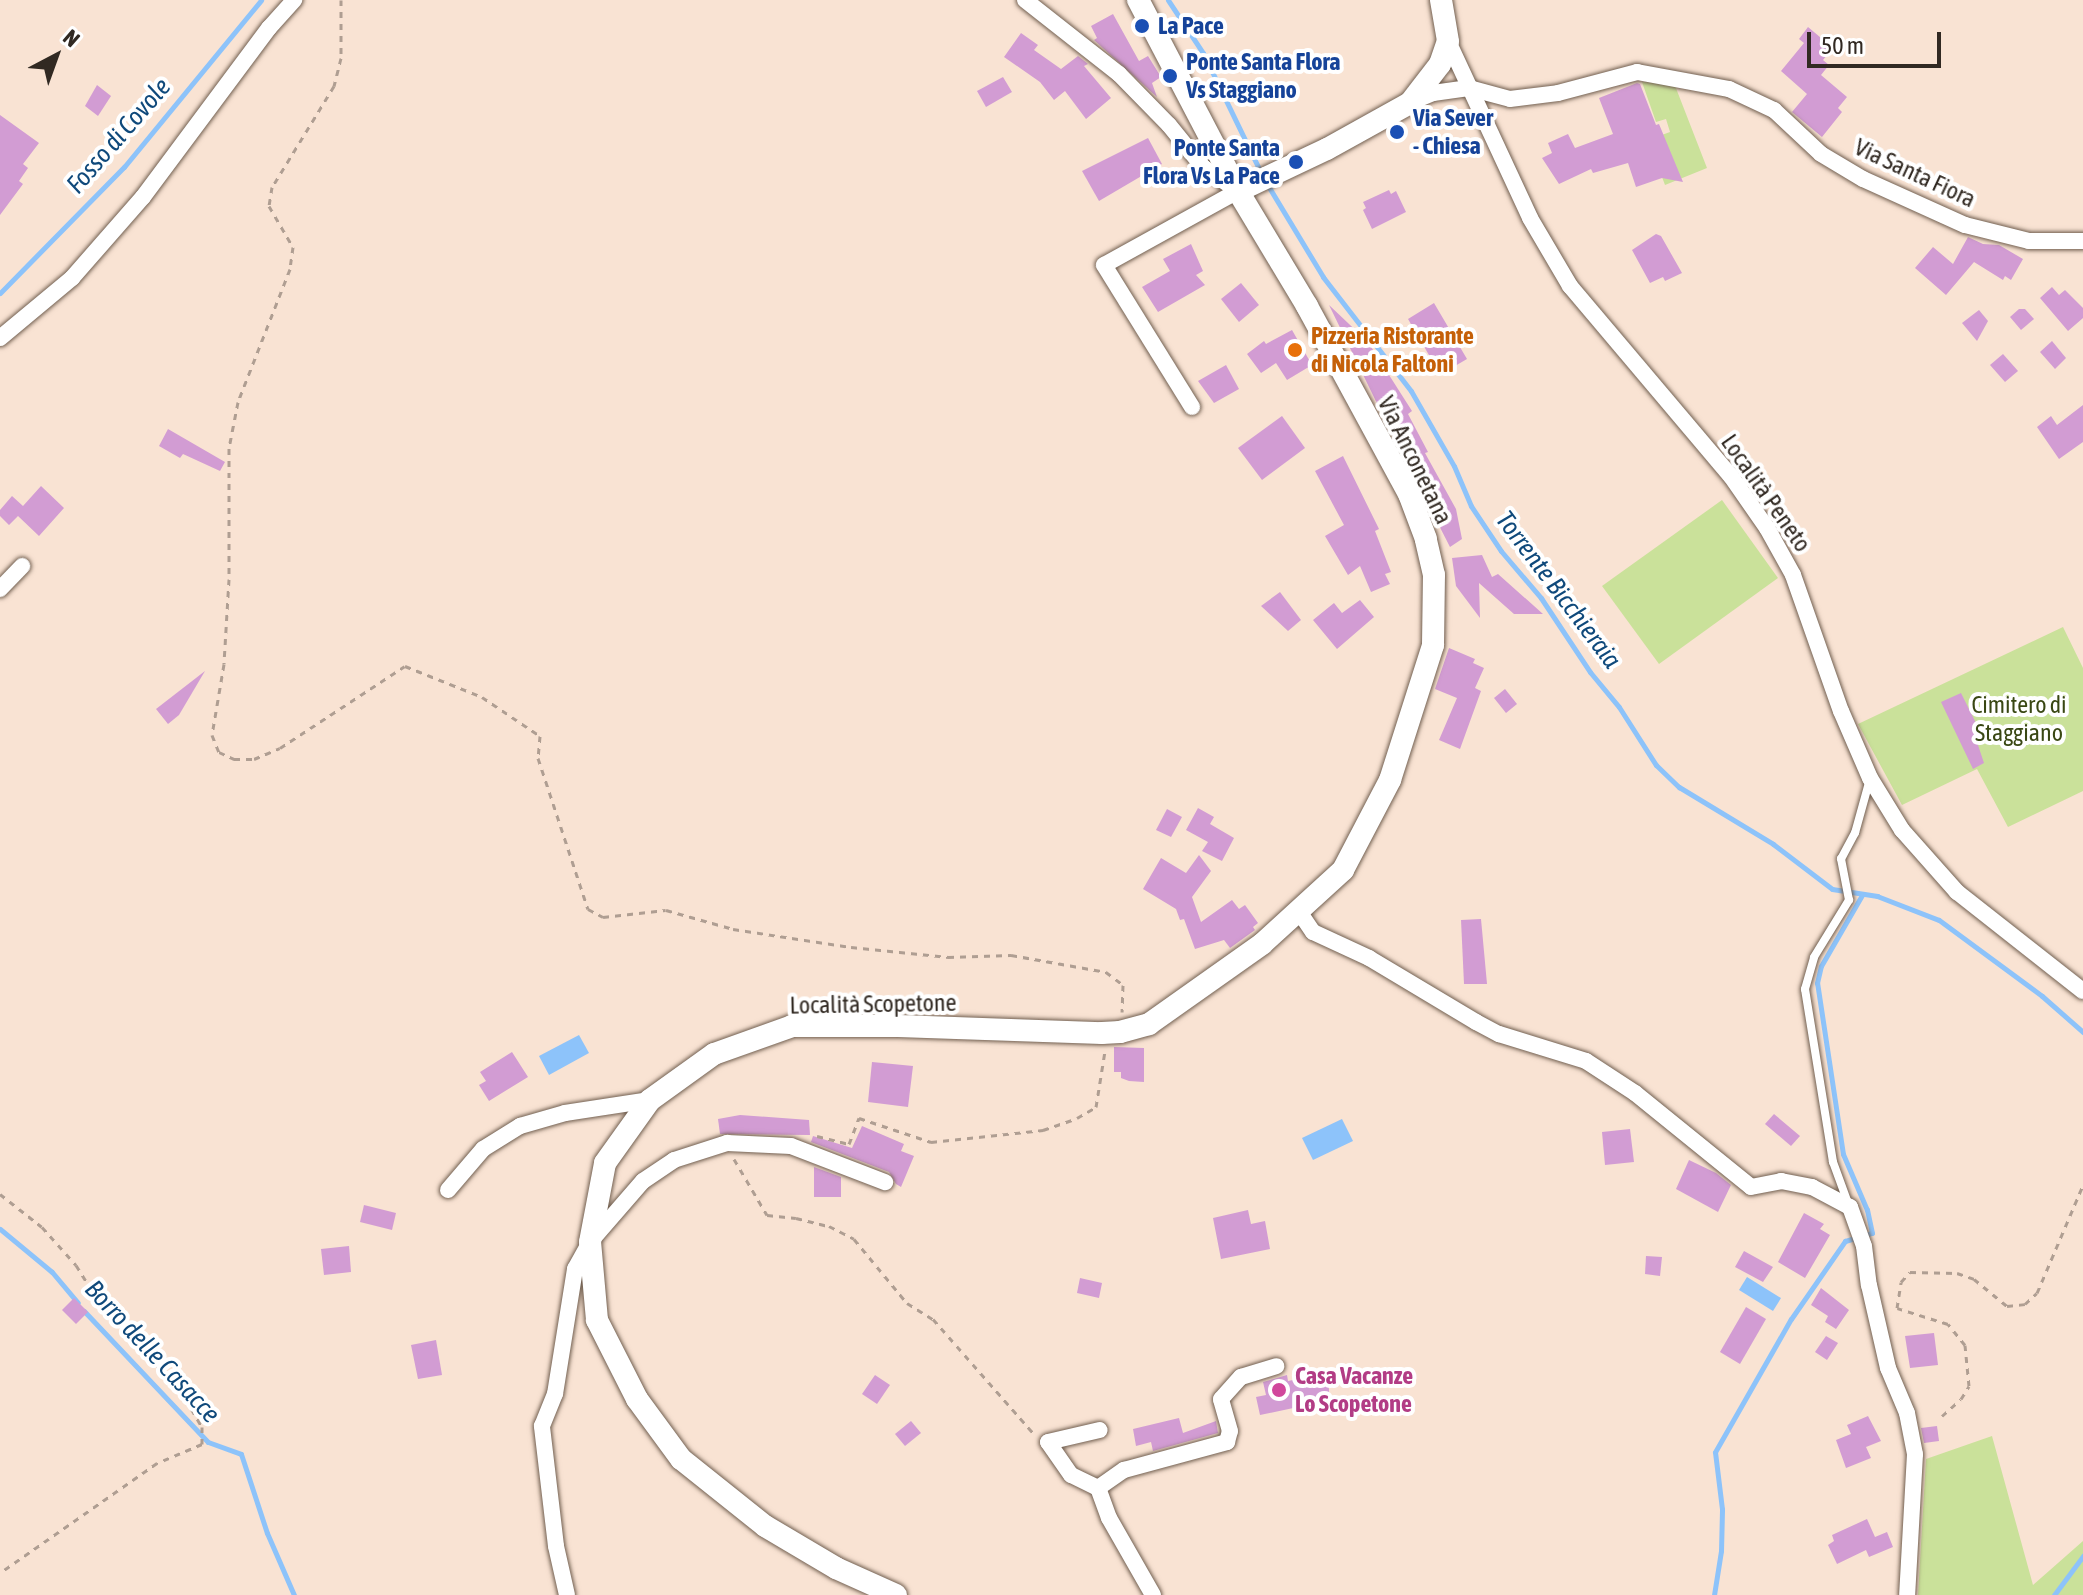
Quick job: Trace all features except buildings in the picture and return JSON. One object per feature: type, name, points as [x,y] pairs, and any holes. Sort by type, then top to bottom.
[{"type":"main road","name":"Via Anconetana","points":[[1138,0],[1246,187],[1409,494],[1426,539],[1434,575],[1433,645],[1390,780],[1343,870],[1300,913]]},
{"type":"main road","points":[[1246,187],[1410,103],[1440,64],[1448,41],[1441,0]]},
{"type":"main road","name":"Località Scopetone","points":[[896,1595],[836,1568],[765,1526],[681,1459],[637,1399],[597,1320],[590,1242],[605,1163],[650,1100],[714,1054],[792,1026],[1116,1033],[1149,1024],[1183,1002],[1300,913]]},
{"type":"street","points":[[0,338],[72,278],[143,197],[269,28],[294,0]]},
{"type":"street","points":[[1025,0],[1119,74],[1169,125],[1203,167],[1246,187]]},
{"type":"street","name":"Località Peneto","points":[[1448,41],[1530,218],[1570,286],[1730,475],[1767,528],[1793,575],[1841,711],[1870,778],[1902,830],[1957,892],[2083,991]]},
{"type":"street","name":"Via Santa Fiora","points":[[1469,88],[1510,99],[1558,93],[1637,72],[1729,89],[1774,110],[1821,154],[1863,179],[1965,225],[2029,241],[2083,241]]},
{"type":"street","points":[[1410,103],[1433,93],[1469,88]]},
{"type":"street","points":[[1192,407],[1104,265],[1246,187]]},
{"type":"street","points":[[0,589],[22,566]]},
{"type":"street","points":[[1300,913],[1313,932],[1369,958],[1499,1034],[1586,1061],[1635,1093],[1751,1187],[1781,1181],[1812,1187],[1850,1207],[1864,1246],[1869,1285],[1888,1368],[1907,1413],[1915,1454],[1907,1595]]},
{"type":"street","points":[[448,1190],[483,1149],[520,1126],[565,1113],[650,1100]]},
{"type":"street","points":[[567,1595],[544,1468],[542,1426],[555,1394],[575,1269],[590,1242],[643,1181],[674,1160],[702,1148],[727,1143],[791,1146],[885,1182]]},
{"type":"street","points":[[1098,1488],[1124,1470],[1227,1442],[1230,1431],[1221,1399],[1241,1377],[1276,1366]]},
{"type":"street","points":[[1100,1430],[1048,1442],[1071,1475],[1098,1488],[1109,1518],[1153,1595]]},
{"type":"lane","points":[[1850,1207],[1833,1162],[1805,989],[1814,957],[1849,900],[1841,859],[1855,833],[1870,778]]},
{"type":"path","points":[[341,0],[341,58],[334,86],[272,187],[269,206],[293,247],[290,269],[238,402],[229,448],[224,664],[212,735],[219,752],[234,759],[254,759],[280,748],[405,666],[482,697],[540,736],[538,758],[588,909],[603,917],[666,910],[733,929],[838,946],[948,957],[1011,955],[1106,972],[1123,985],[1116,1033],[1101,1060],[1096,1107],[1077,1118],[1043,1130],[931,1142],[859,1118],[849,1144],[812,1135],[791,1146]]},
{"type":"path","points":[[727,1143],[767,1215],[829,1226],[854,1239],[907,1303],[933,1319],[1032,1433],[1048,1442]]},
{"type":"path","points":[[1942,1416],[1961,1399],[1969,1386],[1965,1345],[1948,1324],[1897,1308],[1901,1282],[1910,1272],[1957,1273],[1974,1279],[2007,1306],[2025,1304],[2037,1293],[2083,1185]]},
{"type":"path","points":[[0,1194],[42,1227],[76,1265],[106,1313],[179,1388],[202,1427],[202,1444],[157,1463],[0,1573]]},
{"type":"green space","points":[[1642,82],[1674,83],[1707,168],[1665,185],[1648,140],[1670,132],[1666,119],[1656,122]]},
{"type":"green space","points":[[1722,500],[1778,578],[1659,664],[1602,586]]},
{"type":"green space","name":"Cimitero di Staggiano","points":[[2063,627],[2083,668],[2083,791],[2008,827],[1977,769],[1902,805],[1858,724]]},
{"type":"green space","points":[[1992,1436],[2033,1585],[2083,1541],[2083,1595],[1918,1595],[1926,1459]]},
{"type":"water","points":[[579,1035],[589,1053],[549,1075],[539,1056]]},
{"type":"water","points":[[1342,1119],[1353,1141],[1313,1160],[1302,1138]]},
{"type":"water","points":[[1747,1277],[1781,1298],[1773,1311],[1739,1290]]},
{"type":"waterway","name":"Fosso di Covole","points":[[0,293],[124,167],[261,0]]},
{"type":"waterway","name":"Torrente Bicchieraia","points":[[1168,0],[1203,53],[1262,175]]},
{"type":"waterway","name":"Torrente Bicchieraia","points":[[1267,184],[1323,277],[1411,391],[1454,466],[1471,506],[1501,551],[1541,598],[1590,672],[1619,707],[1656,765],[1679,787],[1773,844],[1832,889],[1877,896],[1939,920],[2042,996],[2083,1032]]},
{"type":"waterway","points":[[1714,1595],[1721,1551],[1722,1509],[1715,1452],[1791,1319],[1845,1241],[1872,1233],[1867,1210],[1843,1154],[1817,983],[1821,966],[1862,895]]},
{"type":"waterway","name":"Borro delle Casacce","points":[[0,1229],[52,1272],[78,1303]]},
{"type":"waterway","name":"Borro delle Casacce","points":[[84,1311],[208,1442],[241,1454],[267,1533],[294,1595]]},
{"type":"waterway","points":[[2054,1595],[2083,1556]]},
{"type":"place","name":"La Pace","points":[[1142,26]]},
{"type":"place","name":"Ponte Santa Flora Vs Staggiano","points":[[1170,76]]},
{"type":"place","name":"Via Sever - Chiesa","points":[[1397,132]]},
{"type":"place","name":"Ponte Santa Flora Vs La Pace","points":[[1296,162]]},
{"type":"place","name":"Pizzeria Ristorante di Nicola Faltoni","points":[[1295,350]]},
{"type":"place","name":"Casa Vacanze Lo Scopetone","points":[[1279,1390]]}]
